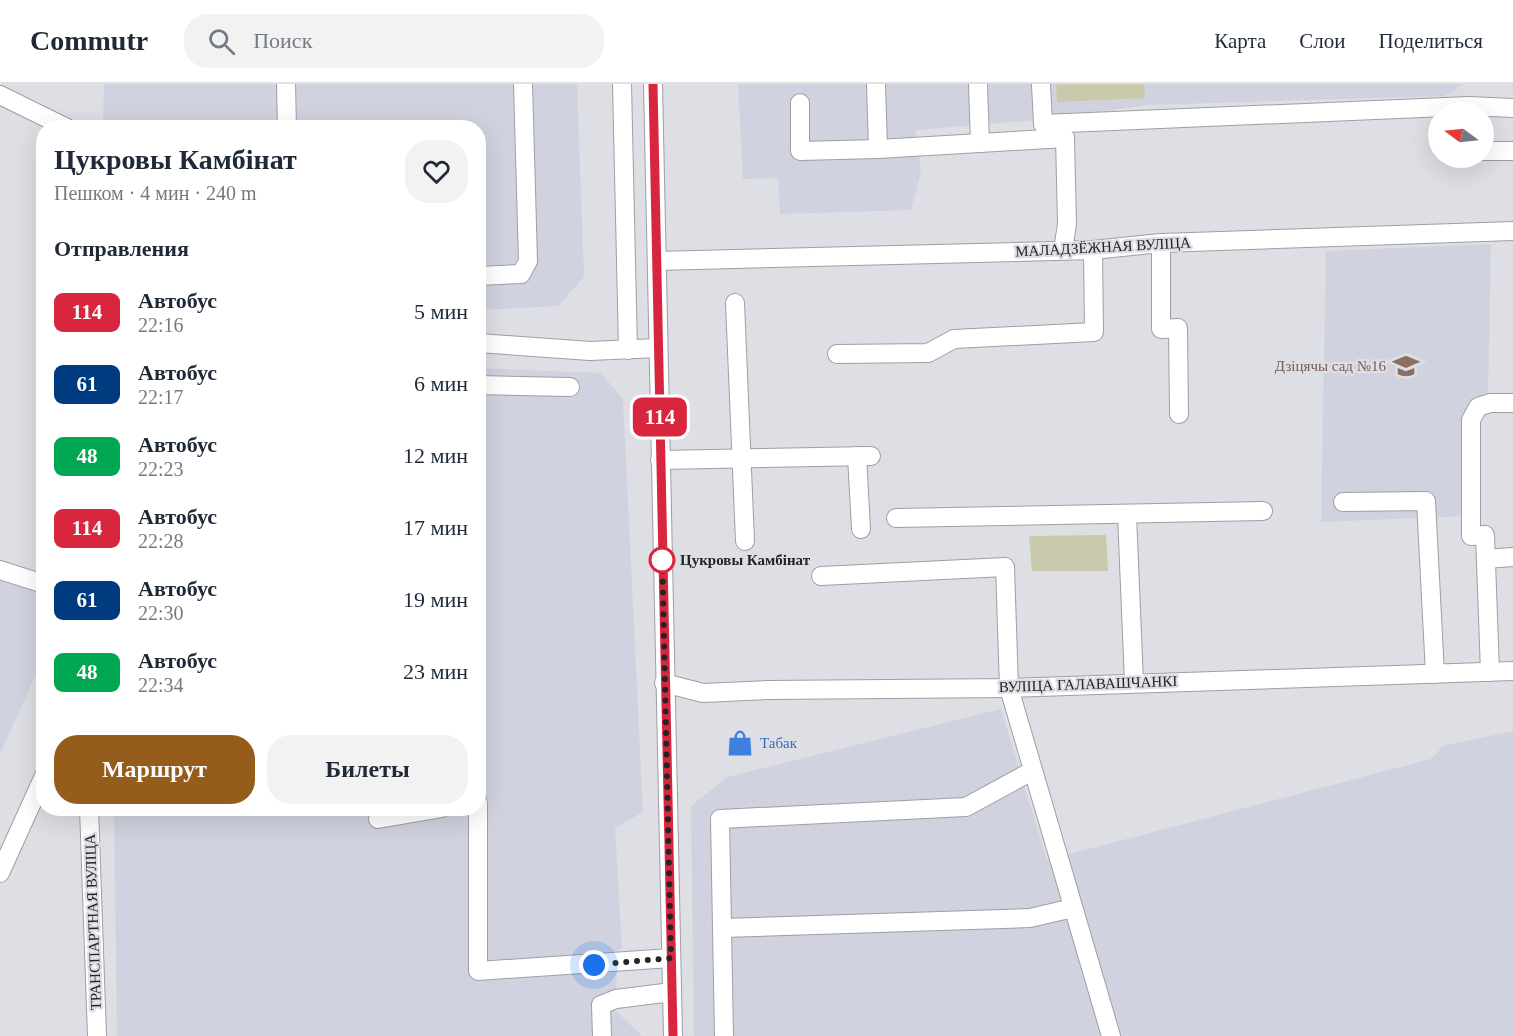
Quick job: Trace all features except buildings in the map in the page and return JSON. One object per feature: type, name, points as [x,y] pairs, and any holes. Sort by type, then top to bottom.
[{"type":"street","points":[[286,84],[287,120]]},
{"type":"street","points":[[486,276],[521,274],[528,261],[523,84]]},
{"type":"street","points":[[622,84],[628,350]]},
{"type":"street","points":[[653,84],[673,1036]]},
{"type":"street","points":[[876,84],[878,149]]},
{"type":"street","points":[[978,84],[980,143]]},
{"type":"street","points":[[1041,84],[1042,124]]},
{"type":"street","points":[[0,95],[51,120]]},
{"type":"street","points":[[800,102],[800,151],[878,149],[1065,138]]},
{"type":"street","points":[[1042,124],[1446,107],[1513,108]]},
{"type":"street","points":[[1042,124],[1065,138]]},
{"type":"street","points":[[1063,250],[1067,224],[1065,138]]},
{"type":"street","points":[[1494,151],[1513,151]]},
{"type":"street","name":"МАЛАДЗЁЖНАЯ ВУЛІЦА","points":[[657,261],[1093,250],[1161,243],[1513,231]]},
{"type":"street","points":[[1161,243],[1161,329],[1178,328],[1179,414]]},
{"type":"street","points":[[837,354],[928,353],[954,339],[1094,332],[1093,250]]},
{"type":"street","points":[[735,303],[745,541]]},
{"type":"street","points":[[486,344],[590,351],[658,348]]},
{"type":"street","points":[[486,385],[570,387]]},
{"type":"street","points":[[1490,672],[1485,535],[1471,537],[1471,420],[1478,407],[1490,403],[1513,403]]},
{"type":"street","points":[[660,460],[864,456],[861,530]]},
{"type":"street","points":[[1343,502],[1426,501],[1435,674]]},
{"type":"street","points":[[896,518],[1263,511]]},
{"type":"street","points":[[1126,515],[1134,683]]},
{"type":"street","points":[[1486,559],[1513,557]]},
{"type":"street","points":[[821,576],[1005,567],[1009,688],[1111,1036]]},
{"type":"street","points":[[0,570],[36,581]]},
{"type":"street","name":"ВУЛІЦА ГАЛАВАШЧАНКІ","points":[[664,683],[703,693],[768,690],[1009,688],[1513,671]]},
{"type":"street","points":[[724,1036],[720,819],[966,807],[1032,771]]},
{"type":"street","points":[[0,873],[36,794]]},
{"type":"street","name":"ТРАНСПАРТНАЯ ВУЛІЦА","points":[[89,816],[97,1036]]},
{"type":"street","points":[[378,819],[395,816]]},
{"type":"street","points":[[478,816],[478,971],[671,958]]},
{"type":"street","points":[[722,928],[1030,918],[1073,908]]},
{"type":"street","points":[[602,1036],[601,1005],[616,999],[672,992]]},
{"type":"shaded area","points":[[104,84],[577,84],[584,277],[558,306],[486,310],[486,120],[103,120]]},
{"type":"shaded area","points":[[738,84],[1464,84],[1444,96],[1148,105],[1036,120],[916,130],[921,172],[911,210],[780,214],[778,178],[743,179]]},
{"type":"shaded area","name":"Дзіцячы сад №16","points":[[1491,244],[1488,397],[1473,397],[1471,412],[1463,413],[1465,516],[1321,522],[1326,251]]},
{"type":"shaded area","points":[[486,368],[601,373],[623,399],[643,812],[615,828],[622,949],[617,950],[616,1011],[642,1036],[117,1036],[114,816],[486,816]]},
{"type":"shaded area","points":[[0,580],[36,592],[36,674],[0,754]]},
{"type":"shaded area","points":[[1001,709],[1047,860],[1431,759],[1443,746],[1513,731],[1513,1036],[694,1036],[691,806],[727,777]]},
{"type":"green space","points":[[1056,84],[1144,84],[1145,98],[1057,102]]},
{"type":"green space","points":[[1106,535],[1108,571],[1032,571],[1029,536]]},
{"type":"bus line","name":"114","points":[[653,84],[673,1036]]},
{"type":"place","name":"Дзіцячы сад №16","points":[[1406,366]]},
{"type":"place","name":"Цукровы Камбінат","points":[[662,560]]},
{"type":"place","name":"Табак","points":[[740,743]]},
{"type":"route","points":[[594,965],[671,958],[662,549],[662,560]]}]
